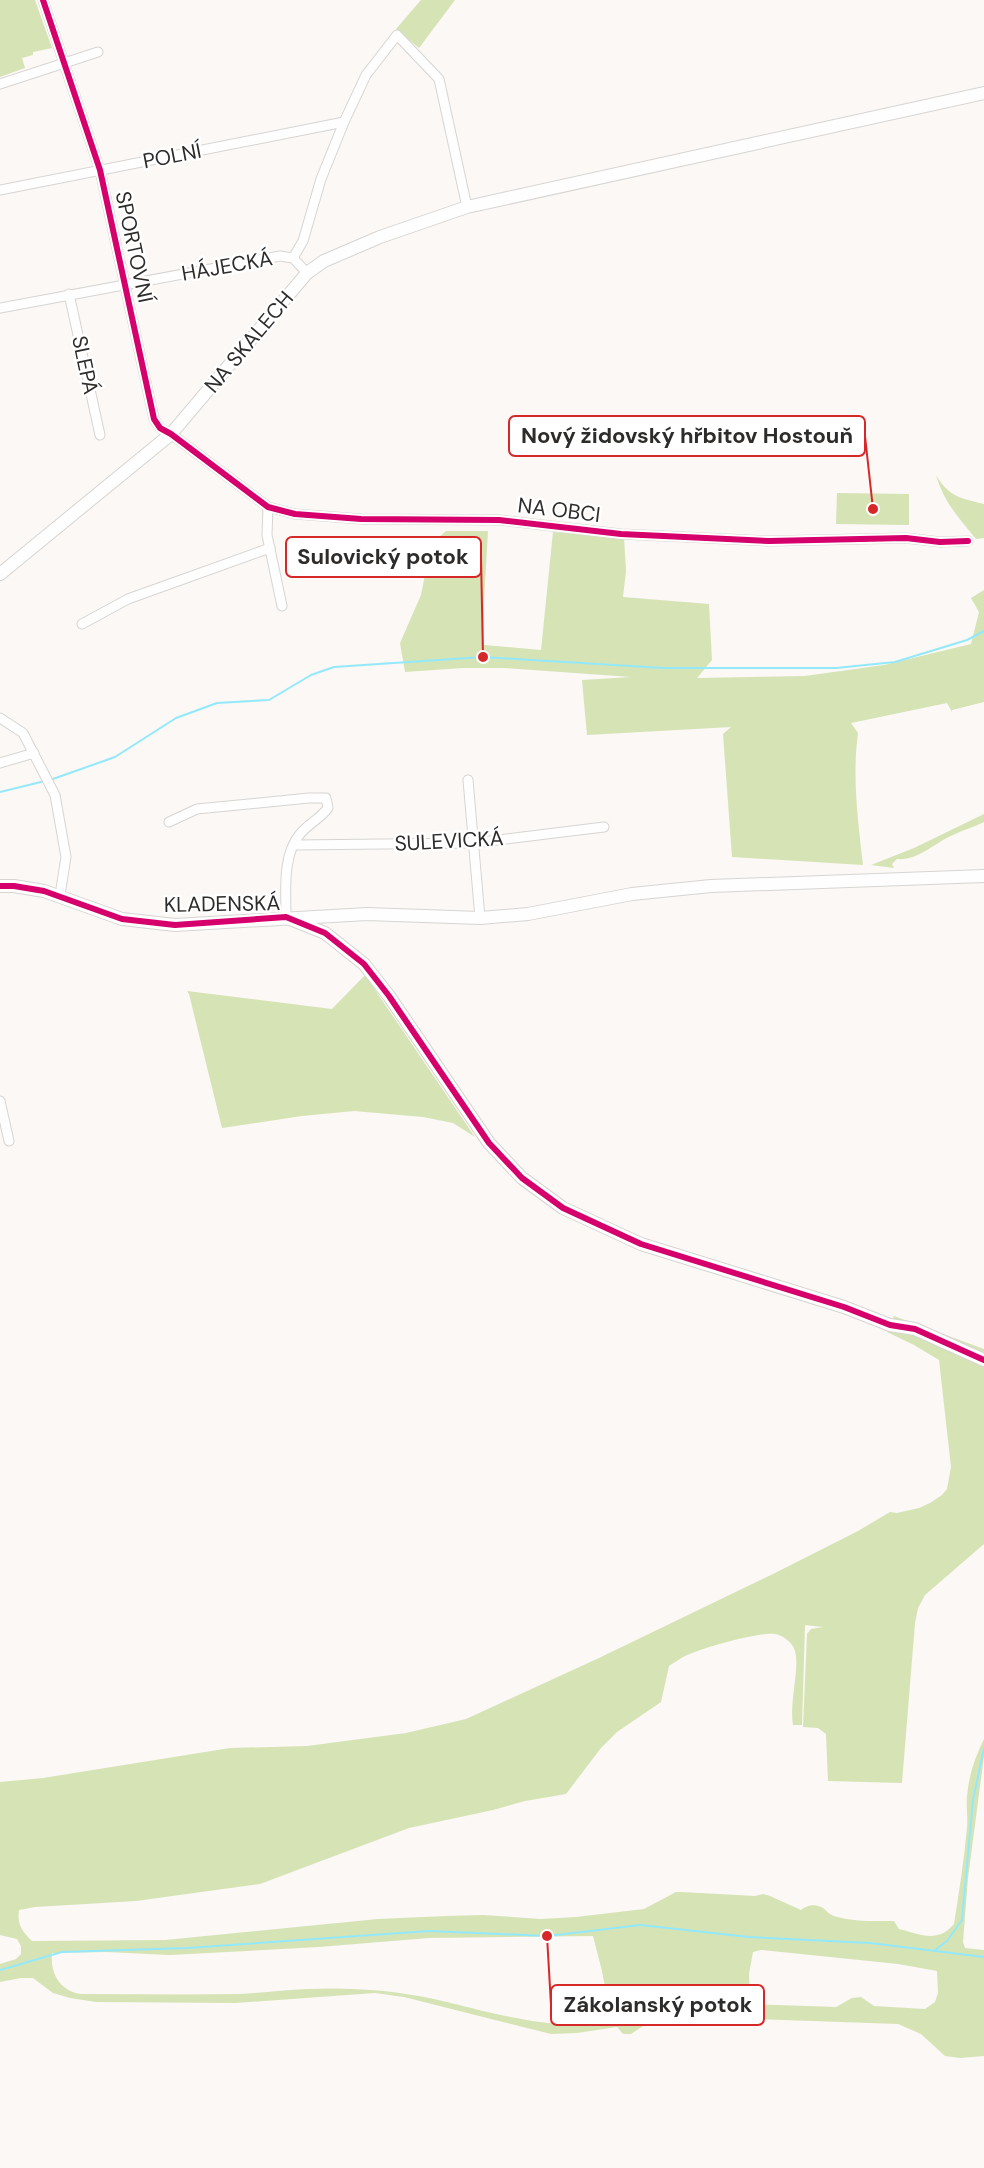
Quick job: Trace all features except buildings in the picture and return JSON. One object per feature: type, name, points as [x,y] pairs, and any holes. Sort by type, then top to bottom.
[{"type":"street","name":"SPORTOVNÍ","points":[[43,0],[100,170],[154,419],[160,428],[171,434]]},
{"type":"street","points":[[293,258],[303,241],[321,179],[344,122],[366,75],[397,35],[439,79],[468,207]]},
{"type":"street","points":[[0,84],[98,52]]},
{"type":"street","name":"NA SKALECH","points":[[0,574],[171,434],[307,273],[324,261],[381,237],[468,207],[984,93]]},
{"type":"street","name":"POLNÍ","points":[[0,190],[344,122]]},
{"type":"street","name":"HÁJECKÁ","points":[[0,308],[280,256],[293,258],[307,273]]},
{"type":"street","name":"SLEPÁ","points":[[69,294],[100,435]]},
{"type":"street","name":"NA OBCI","points":[[171,434],[268,507],[295,514],[361,519],[500,520],[621,534],[793,542],[843,538],[906,538],[961,543],[968,541]]},
{"type":"street","points":[[268,507],[267,536],[282,606]]},
{"type":"street","points":[[82,624],[128,599],[270,548]]},
{"type":"street","points":[[0,718],[23,733],[55,795],[66,857],[60,896]]},
{"type":"street","points":[[0,763],[34,753]]},
{"type":"street","points":[[468,780],[480,918]]},
{"type":"street","points":[[169,822],[197,809],[326,798],[328,808],[297,837],[288,860],[286,917]]},
{"type":"street","name":"SULEVICKÁ","points":[[294,845],[473,843],[604,827]]},
{"type":"street","name":"KLADENSKÁ","points":[[0,886],[14,886],[60,896],[122,919],[175,925],[367,914],[480,918],[528,914],[632,894],[711,886],[984,876]]},
{"type":"street","name":"KLADENSKÁ","points":[[286,917],[325,933],[364,964],[395,1005],[489,1143],[522,1178],[563,1208],[641,1244],[844,1308],[890,1325],[915,1329],[984,1360]]},
{"type":"street","points":[[0,1101],[9,1141]]},
{"type":"green space","points":[[0,0],[35,0],[52,48],[33,52],[33,55],[22,58],[25,68],[0,77]]},
{"type":"green space","points":[[421,0],[455,0],[419,48],[396,29]]},
{"type":"green space","points":[[936,475],[956,496],[984,504],[984,538],[976,539],[958,516],[947,501]]},
{"type":"green space","points":[[837,493],[909,494],[909,525],[836,524]]},
{"type":"green space","points":[[446,531],[488,531],[484,645],[541,650],[553,532],[624,537],[626,571],[623,597],[709,604],[712,660],[697,678],[805,676],[884,665],[971,644],[979,612],[971,598],[984,590],[984,702],[952,710],[952,712],[947,703],[851,723],[858,733],[856,782],[863,865],[732,857],[723,734],[731,727],[587,735],[582,680],[631,677],[504,668],[405,672],[400,643],[421,595],[431,544]]},
{"type":"green space","points":[[984,814],[984,822],[946,838],[912,857],[897,859],[892,864],[894,868],[871,865],[914,848]]},
{"type":"green space","points":[[365,975],[475,1137],[453,1123],[423,1117],[354,1111],[222,1128],[187,991],[332,1009]]},
{"type":"green space","points":[[894,1316],[984,1349],[984,1544],[925,1595],[918,1608],[902,1783],[828,1781],[826,1734],[818,1728],[803,1727],[807,1634],[811,1629],[823,1627],[805,1625],[802,1725],[793,1725],[792,1706],[796,1658],[790,1642],[775,1634],[756,1635],[730,1641],[683,1657],[669,1666],[661,1702],[617,1732],[601,1748],[566,1794],[525,1801],[409,1828],[260,1884],[136,1901],[35,1907],[19,1910],[19,1920],[23,1931],[32,1941],[165,1940],[378,1919],[483,1915],[541,1919],[576,1917],[644,1909],[676,1892],[682,1892],[755,1896],[763,1894],[801,1910],[816,1905],[841,1918],[894,1921],[899,1929],[935,1936],[948,1930],[954,1924],[966,1840],[968,1788],[973,1766],[984,1739],[963,1942],[965,1948],[984,1950],[984,2056],[960,2058],[945,2056],[921,2034],[898,2024],[698,2017],[659,2021],[643,2026],[631,2034],[623,2034],[617,2027],[551,2034],[404,1997],[375,1993],[235,2003],[96,2002],[53,1993],[33,1978],[0,1982],[0,1964],[16,1959],[21,1954],[21,1946],[17,1939],[0,1935],[0,1782],[43,1778],[230,1748],[307,1746],[406,1733],[466,1719],[773,1574],[858,1531],[890,1512],[897,1513],[919,1508],[942,1495],[947,1489],[951,1467],[939,1360],[887,1332]],"holes":[[[593,1936],[610,2014],[595,2021],[575,2024],[525,2020],[403,1993],[355,1989],[298,1989],[248,1994],[80,1994],[62,1985],[55,1974],[52,1961],[52,1953],[107,1952],[170,1955],[429,1938]],[[761,1950],[898,1964],[937,1971],[938,1993],[935,2002],[925,2009],[874,2006],[861,1997],[852,1998],[836,2007],[750,2004],[749,1974],[753,1952]]]},
{"type":"waterway","points":[[50,780],[115,757],[176,718],[217,703],[269,700],[311,675],[334,667],[483,657],[663,668],[836,668],[895,662],[967,640],[984,631]]},
{"type":"waterway","points":[[0,792],[45,781]]},
{"type":"waterway","points":[[934,1951],[947,1941],[962,1920],[973,1800],[984,1748]]},
{"type":"waterway","points":[[0,1970],[62,1952],[187,1948],[429,1931],[547,1936],[640,1925],[749,1937],[870,1943],[984,1957]]},
{"type":"cycle path","points":[[43,0],[100,170],[154,419],[160,428],[268,507],[295,514],[361,519],[499,520],[621,534],[769,541],[906,538],[940,542],[968,541]]},
{"type":"cycle path","points":[[0,886],[44,891],[122,919],[175,925],[286,917],[325,933],[364,964],[389,996],[489,1143],[522,1178],[563,1208],[641,1244],[844,1307],[890,1325],[915,1329],[984,1360]]},
{"type":"place","name":"Nový židovský hřbitov Hostouň","points":[[873,509]]},
{"type":"place","name":"Sulovický potok","points":[[483,657]]},
{"type":"place","name":"Zákolanský potok","points":[[547,1936]]}]
